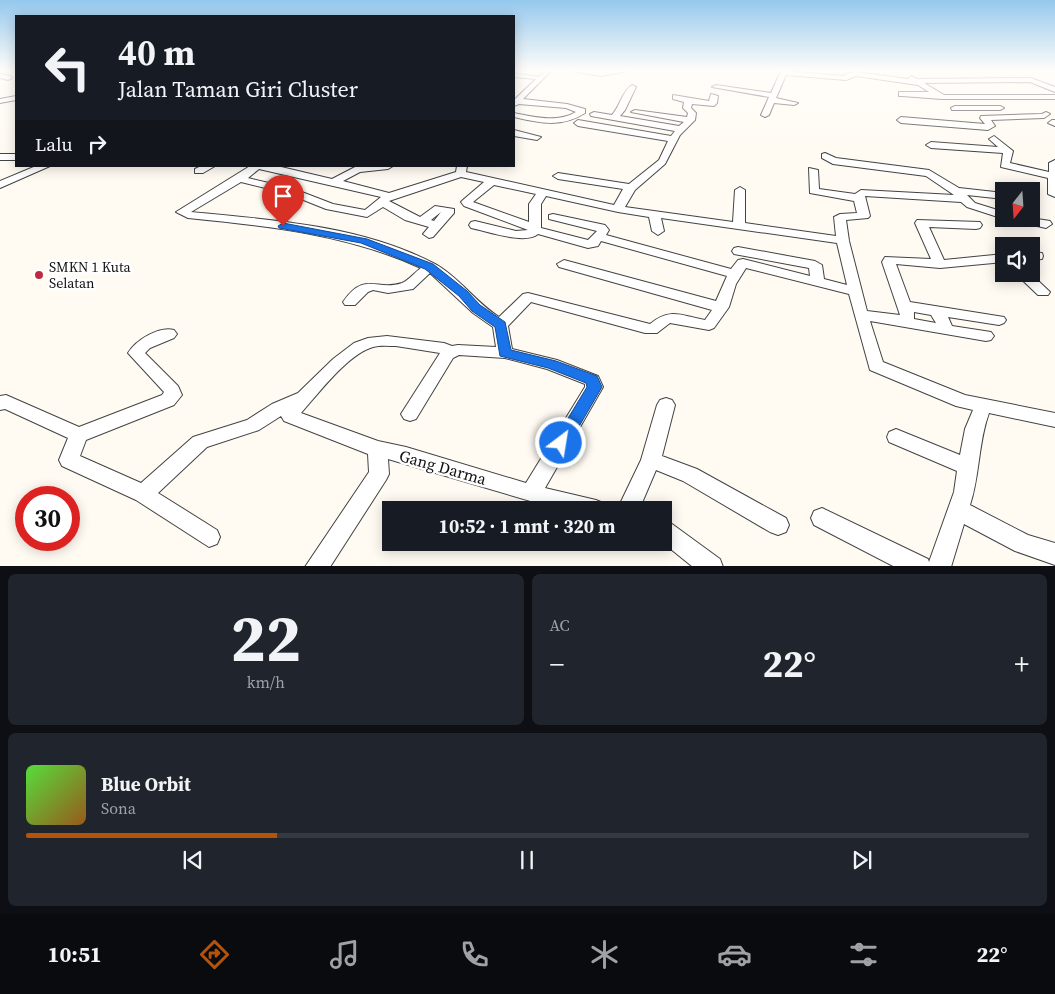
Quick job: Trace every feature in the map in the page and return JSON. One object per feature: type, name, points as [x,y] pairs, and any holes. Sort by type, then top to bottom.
[{"type":"street","points":[[614,118],[621,110],[627,96]]},
{"type":"street","points":[[676,97],[688,101],[711,104],[713,103],[714,96]]},
{"type":"street","points":[[769,96],[794,103]]},
{"type":"street","points":[[961,96],[1048,96]]},
{"type":"street","points":[[515,115],[547,122],[566,120],[582,111],[567,106],[516,97]]},
{"type":"street","points":[[764,115],[772,97]]},
{"type":"street","points":[[971,97],[993,108]]},
{"type":"street","points":[[1007,97],[1052,119]]},
{"type":"street","points":[[1039,97],[1055,104]]},
{"type":"street","points":[[0,101],[15,98]]},
{"type":"street","points":[[618,209],[622,196],[662,163],[668,154],[672,139],[691,120],[692,113],[687,108],[688,101]]},
{"type":"street","points":[[955,108],[993,108],[1055,104]]},
{"type":"street","points":[[621,110],[691,120]]},
{"type":"street","points":[[594,114],[680,129]]},
{"type":"street","points":[[901,120],[988,127],[991,126],[984,118],[1044,116],[1052,119]]},
{"type":"street","points":[[515,122],[541,127]]},
{"type":"street","points":[[578,123],[672,139]]},
{"type":"street","points":[[516,133],[528,125]]},
{"type":"street","points":[[516,133],[537,137]]},
{"type":"street","points":[[994,139],[1008,151]]},
{"type":"street","points":[[931,145],[1008,151]]},
{"type":"street","points":[[1008,151],[1005,165],[1054,177]]},
{"type":"street","points":[[0,156],[15,157]]},
{"type":"street","points":[[825,156],[834,161],[929,172],[961,195],[971,205],[995,213]]},
{"type":"street","points":[[1053,194],[1054,163]]},
{"type":"street","points":[[0,184],[42,167]]},
{"type":"street","points":[[199,171],[208,167]]},
{"type":"street","points":[[256,167],[240,179],[182,212],[188,215],[274,225],[364,241],[429,267],[463,293],[476,308],[500,325],[505,353]]},
{"type":"street","points":[[263,167],[334,182],[385,199],[406,216],[422,221],[432,229],[450,211],[439,208],[422,221]]},
{"type":"street","points":[[297,173],[308,167]]},
{"type":"street","points":[[334,182],[358,169],[378,167]]},
{"type":"street","points":[[240,179],[290,191],[330,207],[364,214],[371,213],[385,199],[462,170],[492,181],[618,209],[739,225],[843,242]]},
{"type":"street","points":[[813,170],[814,191],[859,198]]},
{"type":"street","points":[[558,176],[631,187]]},
{"type":"street","points":[[492,181],[467,203],[535,229],[588,244],[594,243],[600,237],[603,230],[553,217]]},
{"type":"street","points":[[739,225],[740,190]]},
{"type":"street","points":[[475,226],[516,235],[528,235],[535,229],[535,204],[543,192]]},
{"type":"street","points":[[859,198],[863,193],[995,196]]},
{"type":"street","points":[[859,198],[864,216],[840,217],[843,242],[876,366],[962,401],[983,407],[1055,420]]},
{"type":"street","points":[[654,213],[658,231]]},
{"type":"street","points":[[940,264],[921,225],[924,222],[976,225]]},
{"type":"street","points":[[1040,223],[1046,224]]},
{"type":"street","points":[[600,237],[735,274]]},
{"type":"street","points":[[738,251],[815,259],[817,280]]},
{"type":"street","points":[[986,336],[914,325],[906,314],[889,262],[890,260],[940,264],[995,259]]},
{"type":"street","points":[[500,325],[528,297],[652,329],[666,318],[672,317],[692,323],[709,325],[722,307],[735,274],[743,263],[855,291]]},
{"type":"street","points":[[564,264],[722,307]]},
{"type":"street","points":[[350,302],[363,289],[372,286],[388,289],[408,286],[429,267]]},
{"type":"street","points":[[1032,282],[1043,292]]},
{"type":"street","points":[[861,315],[937,311],[999,320]]},
{"type":"street","points":[[937,311],[947,330]]},
{"type":"street","points":[[0,403],[6,402],[79,434],[168,400],[173,395],[172,390],[136,353],[144,344],[169,334]]},
{"type":"street","points":[[143,494],[200,442],[253,425],[297,399],[303,400],[337,365],[366,343],[389,341],[444,348],[449,352]]},
{"type":"street","points":[[410,414],[444,356],[449,352],[458,350],[505,353],[567,369],[592,380],[594,387],[531,493]]},
{"type":"street","name":"Gang Darma","points":[[303,400],[292,412],[292,418],[377,449],[406,455],[562,501]]},
{"type":"street","points":[[632,501],[651,460],[666,406]]},
{"type":"street","points":[[939,566],[959,510],[969,466],[974,428],[983,407]]},
{"type":"street","points":[[79,434],[69,460],[143,494],[209,537]]},
{"type":"street","points":[[896,437],[969,466]]},
{"type":"street","points":[[316,566],[379,474],[377,449]]},
{"type":"street","points":[[651,460],[690,475],[778,525]]},
{"type":"street","points":[[959,510],[1023,544],[1055,554]]},
{"type":"street","points":[[822,518],[920,566]]},
{"type":"street","points":[[672,537],[712,566]]},
{"type":"place","name":"SMKN 1 Kuta Selatan","points":[[39,275]]},
{"type":"route","points":[[283,226],[364,241],[429,267],[463,293],[476,308],[500,325],[505,353],[551,364],[592,380],[594,387],[561,443]]}]
